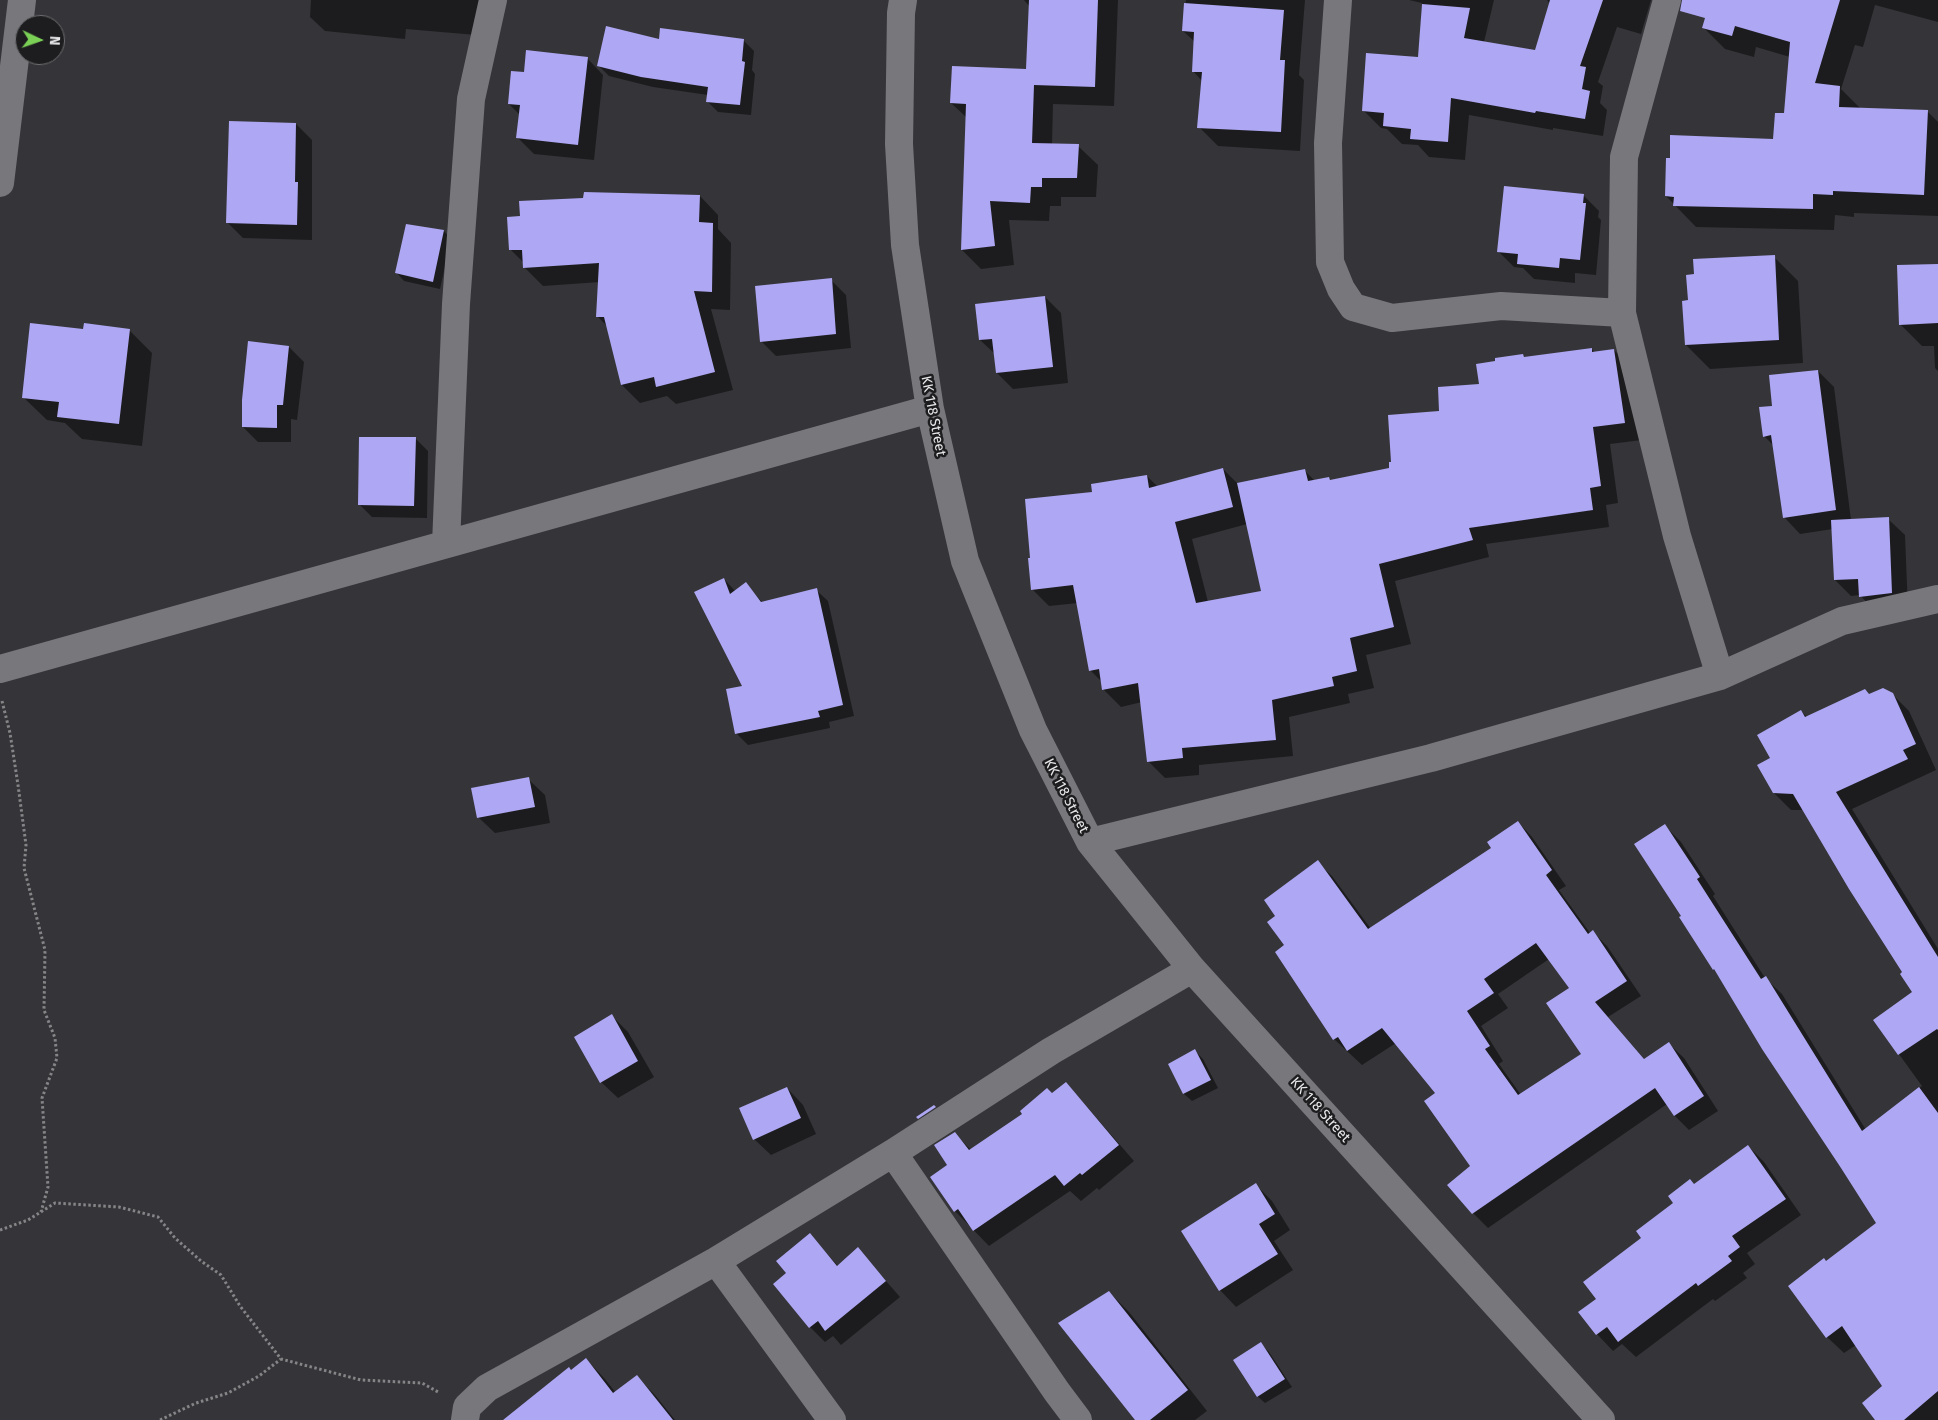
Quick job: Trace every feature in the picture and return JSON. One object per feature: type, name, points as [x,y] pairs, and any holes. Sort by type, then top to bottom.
[{"type":"street","points":[[0,183],[22,0]]},
{"type":"street","points":[[446,544],[456,304],[471,99],[493,0]]},
{"type":"street","name":"KK 118 Street","points":[[904,0],[901,13],[899,144],[905,236],[930,410],[965,561],[1033,730],[1090,842],[1192,970],[1601,1420]]},
{"type":"street","points":[[1338,0],[1328,143],[1330,262],[1341,289],[1353,307],[1392,318],[1501,306],[1622,313]]},
{"type":"street","points":[[1667,0],[1624,157],[1622,313],[1677,536],[1720,676]]},
{"type":"street","points":[[0,669],[930,410]]},
{"type":"street","points":[[1090,842],[1431,758],[1720,676],[1842,621],[1938,599]]},
{"type":"street","points":[[466,1413],[487,1388],[716,1261],[893,1153],[1051,1051],[1192,970]]},
{"type":"street","points":[[893,1153],[1051,1384],[1078,1420]]},
{"type":"street","points":[[716,1261],[832,1420]]},
{"type":"path","points":[[1,699],[10,733],[26,845],[24,868],[45,950],[44,1010],[55,1038],[57,1058],[42,1098],[48,1187],[41,1212]]},
{"type":"path","points":[[0,1230],[28,1220],[55,1204],[118,1207],[158,1217],[175,1238],[221,1275],[240,1306],[281,1359],[361,1380],[422,1383],[466,1413]]},
{"type":"path","points":[[160,1420],[196,1404],[228,1393],[260,1376],[281,1359]]},
{"type":"building","points":[[1029,0],[1098,0],[1095,87],[1034,85],[1032,143],[1079,144],[1077,178],[1042,178],[1042,187],[1031,187],[1030,203],[990,201],[995,246],[961,250],[966,104],[950,103],[952,66],[1026,69]]},
{"type":"building","points":[[1550,0],[1603,0],[1580,66],[1586,67],[1582,89],[1590,91],[1585,119],[1536,111],[1535,113],[1451,98],[1448,142],[1410,139],[1411,129],[1383,126],[1384,113],[1362,111],[1366,53],[1418,57],[1422,4],[1470,8],[1464,38],[1535,50]]},
{"type":"building","points":[[1682,0],[1840,0],[1815,83],[1840,86],[1839,107],[1928,110],[1924,195],[1833,191],[1833,195],[1813,194],[1813,209],[1673,206],[1674,197],[1665,196],[1666,158],[1670,158],[1670,135],[1773,139],[1775,113],[1784,113],[1790,42],[1735,26],[1732,36],[1702,28],[1705,18],[1680,11]]},
{"type":"building","points":[[1184,3],[1284,10],[1280,60],[1285,60],[1281,132],[1197,128],[1202,72],[1192,72],[1194,32],[1182,31]]},
{"type":"building","points":[[606,26],[659,39],[660,28],[744,39],[742,61],[745,62],[740,105],[706,102],[708,87],[641,77],[597,66]]},
{"type":"building","points":[[526,50],[588,57],[578,145],[516,138],[520,105],[508,104],[511,71],[524,72]]},
{"type":"building","points":[[229,121],[296,123],[295,182],[298,182],[297,225],[226,223]]},
{"type":"building","points":[[1504,186],[1584,194],[1583,203],[1586,203],[1580,260],[1560,258],[1559,268],[1517,264],[1518,254],[1497,252]]},
{"type":"building","points":[[584,192],[700,195],[699,222],[713,223],[712,292],[694,291],[715,372],[656,387],[654,377],[621,385],[604,317],[596,317],[599,263],[523,268],[522,250],[509,250],[507,217],[520,216],[519,201],[583,198]]},
{"type":"building","points":[[406,224],[444,230],[433,282],[395,273]]},
{"type":"building","points":[[1775,255],[1779,340],[1685,345],[1682,301],[1688,300],[1686,275],[1694,274],[1693,259]]},
{"type":"building","points":[[1938,264],[1938,323],[1899,325],[1897,265]]},
{"type":"building","points":[[832,278],[836,334],[760,342],[755,286]]},
{"type":"building","points":[[1045,296],[1053,367],[996,373],[992,339],[979,340],[975,304]]},
{"type":"building","points":[[30,323],[83,329],[84,323],[130,329],[119,424],[57,417],[59,402],[22,398]]},
{"type":"building","points":[[248,341],[289,346],[283,405],[277,405],[277,428],[242,427],[242,400]]},
{"type":"building","points":[[1592,348],[1592,352],[1614,349],[1625,423],[1593,427],[1601,486],[1590,488],[1593,510],[1469,528],[1473,540],[1379,564],[1394,627],[1350,638],[1357,671],[1332,677],[1334,686],[1272,700],[1276,740],[1182,748],[1183,758],[1147,762],[1138,683],[1102,690],[1099,669],[1089,671],[1073,585],[1031,590],[1025,499],[1092,492],[1091,484],[1147,475],[1149,488],[1223,468],[1233,507],[1175,522],[1196,603],[1261,591],[1237,483],[1305,469],[1308,481],[1329,477],[1330,480],[1389,468],[1389,462],[1391,462],[1388,415],[1439,411],[1438,387],[1479,384],[1476,364],[1495,361],[1495,358],[1523,354],[1524,357]]},
{"type":"building","points":[[1818,370],[1836,510],[1783,518],[1771,435],[1763,437],[1759,407],[1772,406],[1769,375]]},
{"type":"building","points":[[359,437],[416,437],[414,506],[358,505]]},
{"type":"building","points":[[1889,517],[1892,593],[1859,597],[1858,579],[1834,580],[1831,520]]},
{"type":"building","points":[[724,578],[730,594],[746,582],[761,602],[817,588],[843,705],[818,711],[820,717],[735,734],[726,689],[742,686],[694,592]]},
{"type":"building","points":[[1883,688],[1893,693],[1916,744],[1903,750],[1908,759],[1836,792],[1938,957],[1938,1030],[1898,1055],[1873,1020],[1912,992],[1900,974],[1902,972],[1849,889],[1793,794],[1773,793],[1757,765],[1770,758],[1757,735],[1801,710],[1805,717],[1865,689],[1869,694]]},
{"type":"building","points":[[529,777],[535,807],[477,818],[471,788]]},
{"type":"building","points":[[1518,821],[1552,870],[1546,875],[1588,934],[1593,930],[1627,981],[1595,1002],[1644,1059],[1669,1042],[1704,1096],[1674,1116],[1655,1088],[1472,1214],[1447,1185],[1470,1166],[1424,1101],[1435,1093],[1382,1028],[1347,1051],[1338,1037],[1333,1040],[1275,952],[1284,945],[1267,922],[1275,916],[1264,900],[1318,860],[1368,929],[1491,848],[1487,842]],"holes":[[[1536,943],[1569,988],[1546,1003],[1581,1054],[1518,1095],[1485,1049],[1490,1046],[1467,1011],[1494,993],[1484,979]]]},
{"type":"building","points":[[1665,824],[1700,877],[1697,879],[1761,979],[1766,976],[1862,1131],[1919,1087],[1938,1113],[1938,1391],[1904,1420],[1875,1420],[1862,1403],[1882,1386],[1842,1326],[1826,1338],[1788,1286],[1824,1258],[1826,1261],[1876,1223],[1762,1049],[1714,969],[1679,917],[1681,916],[1634,844]]},
{"type":"building","points":[[612,1014],[638,1061],[600,1083],[574,1037]]},
{"type":"building","points":[[1195,1049],[1211,1080],[1183,1094],[1168,1064]]},
{"type":"building","points":[[1066,1082],[1119,1145],[1082,1175],[1080,1173],[1064,1186],[1055,1175],[973,1231],[958,1209],[954,1212],[930,1177],[947,1165],[934,1145],[955,1132],[969,1150],[1022,1114],[1020,1111],[1047,1088],[1052,1093]]},
{"type":"building","points":[[787,1087],[801,1118],[753,1140],[739,1108]]},
{"type":"building","points":[[934,1105],[936,1107],[918,1119],[916,1117]]},
{"type":"building","points":[[1748,1145],[1786,1199],[1732,1236],[1740,1247],[1728,1256],[1732,1261],[1698,1286],[1696,1283],[1618,1342],[1607,1327],[1596,1335],[1578,1312],[1596,1299],[1583,1282],[1641,1238],[1636,1231],[1673,1203],[1668,1196],[1690,1179],[1694,1184]]},
{"type":"building","points":[[1256,1183],[1275,1214],[1259,1224],[1278,1254],[1219,1291],[1181,1231]]},
{"type":"building","points":[[810,1233],[837,1266],[858,1247],[886,1281],[825,1331],[818,1321],[809,1328],[773,1284],[786,1273],[776,1261]]},
{"type":"building","points":[[1109,1291],[1188,1390],[1150,1420],[1135,1420],[1058,1323]]},
{"type":"building","points":[[1261,1342],[1285,1379],[1257,1397],[1233,1360]]},
{"type":"building","points":[[586,1358],[613,1393],[637,1375],[673,1420],[503,1420],[569,1367],[571,1370]]}]
